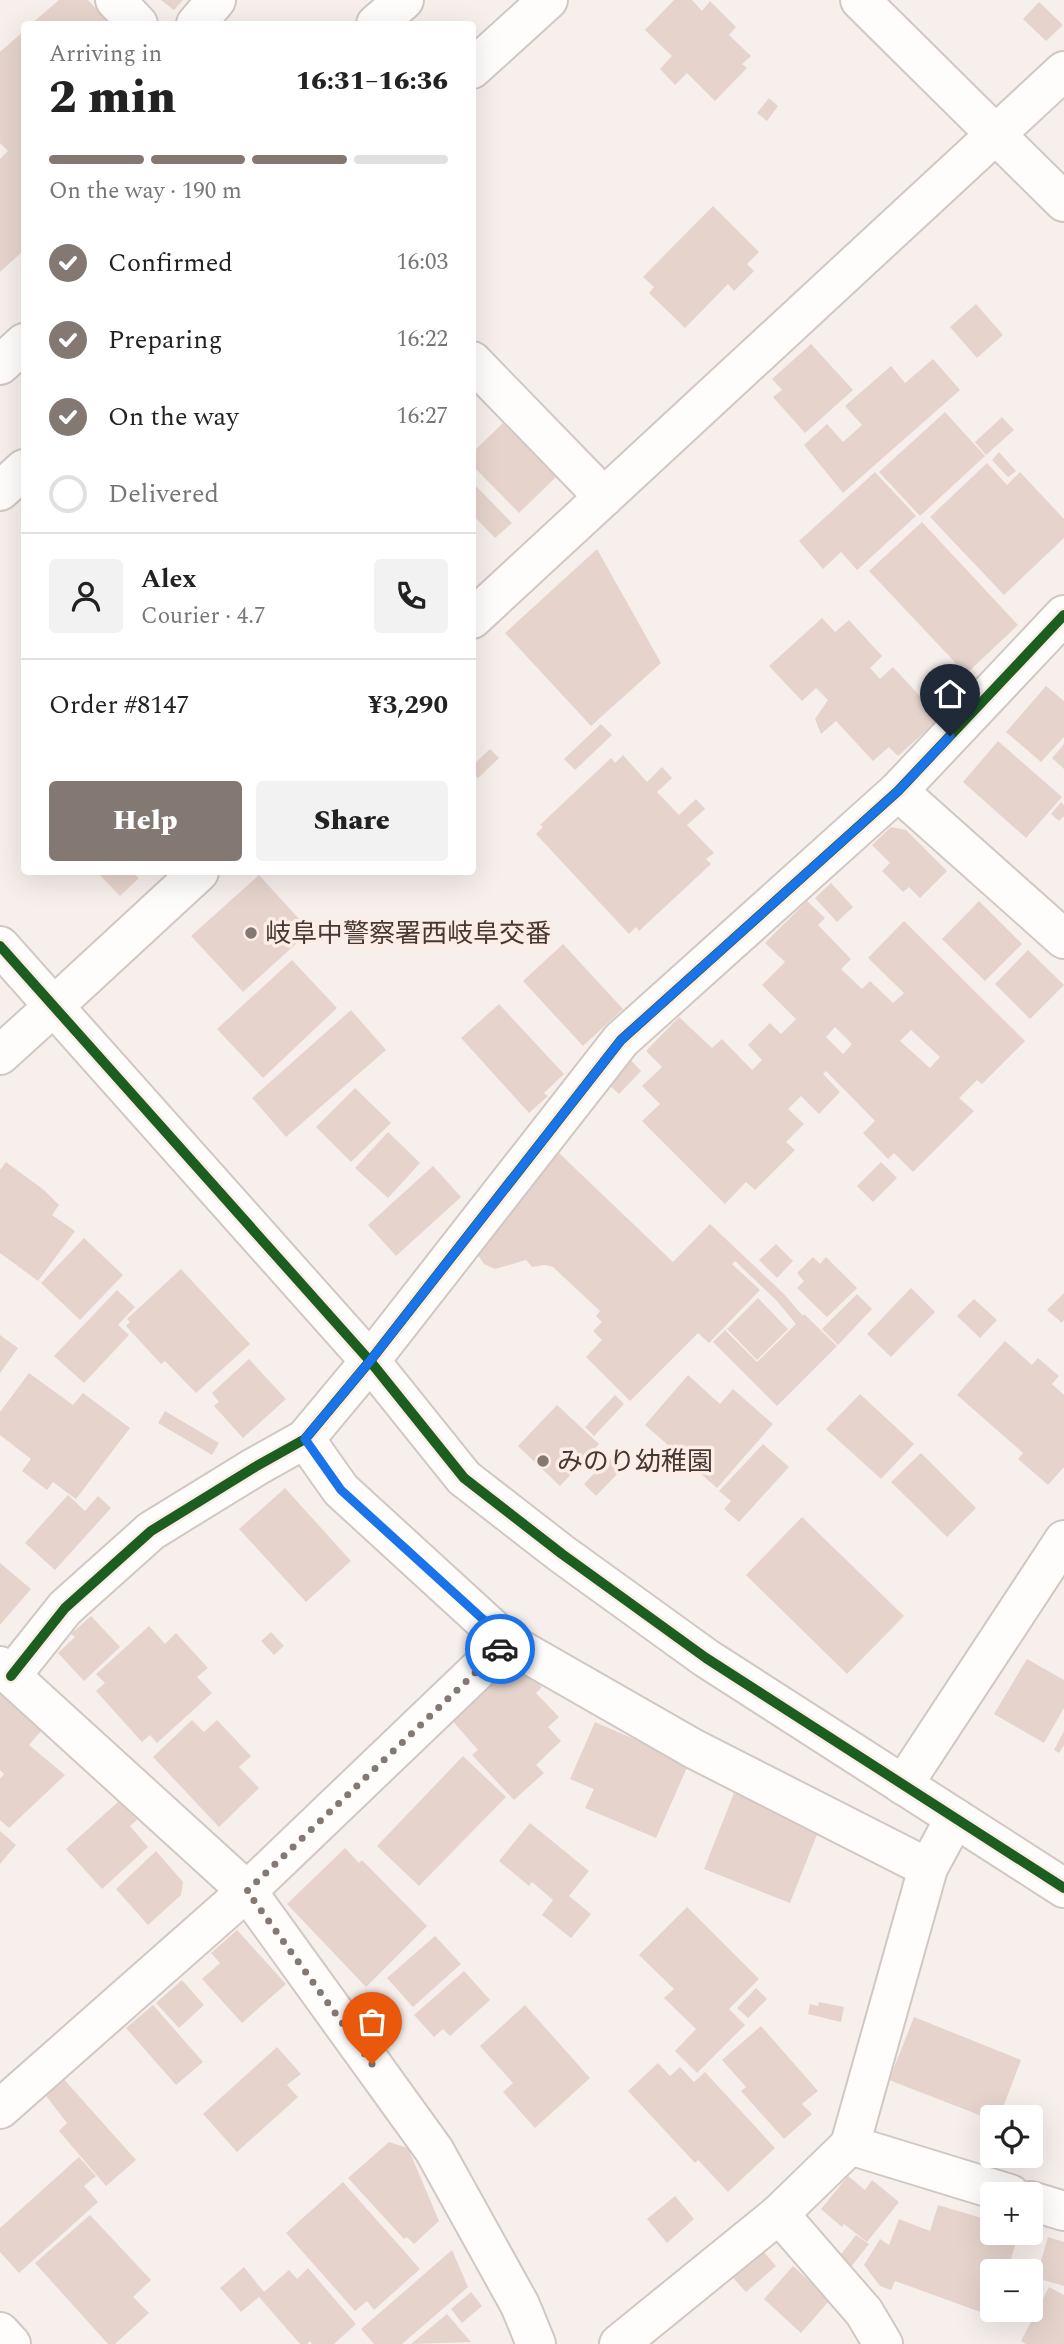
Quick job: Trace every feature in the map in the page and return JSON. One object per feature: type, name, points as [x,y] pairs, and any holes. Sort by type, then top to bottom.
[{"type":"street","points":[[115,0],[135,21]]},
{"type":"street","points":[[199,21],[216,0]]},
{"type":"street","points":[[380,21],[404,0]]},
{"type":"street","points":[[476,65],[548,0]]},
{"type":"street","points":[[860,0],[1064,202]]},
{"type":"street","points":[[476,615],[1064,71]]},
{"type":"street","points":[[0,365],[21,346]]},
{"type":"street","points":[[476,365],[604,497]]},
{"type":"street","points":[[0,491],[21,472]]},
{"type":"street","points":[[536,2344],[520,2305],[435,2150],[247,1891],[6,1671],[65,1608],[151,1531],[305,1439],[370,1361],[621,1040],[898,791],[1061,626]]},
{"type":"street","points":[[898,791],[1064,939]]},
{"type":"street","points":[[0,1055],[196,875]]},
{"type":"street","points":[[0,946],[370,1361],[464,1478],[562,1555],[706,1658],[1064,1888]]},
{"type":"street","points":[[305,1439],[341,1490],[508,1642],[694,1749],[929,1868]]},
{"type":"street","points":[[903,1785],[1064,1540]]},
{"type":"street","points":[[0,2109],[247,1891],[508,1642]]},
{"type":"street","points":[[619,2344],[779,2214],[850,2145],[929,1868],[955,1818]]},
{"type":"street","points":[[850,2145],[980,2185]]},
{"type":"street","points":[[1043,2205],[1064,2211]]},
{"type":"street","points":[[779,2214],[864,2312],[883,2344]]},
{"type":"street","points":[[0,2332],[11,2344]]},
{"type":"building","points":[[59,0],[88,0],[107,21],[34,21]]},
{"type":"building","points":[[161,0],[183,0],[174,10]]},
{"type":"building","points":[[674,0],[692,0],[702,11],[710,1],[736,27],[729,35],[751,56],[742,64],[747,68],[715,101],[687,73],[675,85],[660,69],[672,56],[645,30]]},
{"type":"building","points":[[1039,2],[1063,25],[1046,41],[1023,19]]},
{"type":"building","points":[[21,34],[21,253],[0,272],[0,159],[8,151],[0,143],[0,52]]},
{"type":"building","points":[[769,98],[778,106],[767,121],[757,113]]},
{"type":"building","points":[[713,206],[759,252],[747,264],[754,271],[734,291],[728,284],[685,328],[649,293],[654,287],[643,277]]},
{"type":"building","points":[[976,304],[1003,335],[977,358],[950,327]]},
{"type":"building","points":[[811,344],[853,390],[805,433],[773,397],[782,390],[772,379]]},
{"type":"building","points":[[933,359],[960,390],[843,493],[804,445],[827,424],[843,442],[862,425],[845,406],[891,366],[905,383]]},
{"type":"building","points":[[945,412],[985,456],[920,516],[879,472]]},
{"type":"building","points":[[1002,417],[1014,430],[986,455],[975,442]]},
{"type":"building","points":[[503,423],[556,477],[519,513],[476,469],[476,449]]},
{"type":"building","points":[[999,452],[1016,471],[1008,477],[992,460]]},
{"type":"building","points":[[987,463],[1007,485],[1020,472],[1064,519],[1064,538],[1004,595],[930,517]]},
{"type":"building","points":[[875,472],[916,516],[857,570],[841,552],[823,569],[799,541]]},
{"type":"building","points":[[476,486],[512,523],[495,538],[476,518]]},
{"type":"building","points":[[922,522],[1018,625],[966,674],[869,571]]},
{"type":"building","points":[[597,549],[661,663],[591,726],[505,633]]},
{"type":"building","points":[[822,618],[835,632],[849,620],[882,656],[870,668],[880,679],[893,667],[940,718],[898,756],[889,747],[873,761],[836,721],[821,734],[815,719],[828,700],[816,688],[802,701],[769,666]]},
{"type":"building","points":[[1046,686],[1064,701],[1064,737],[1041,762],[1006,732]]},
{"type":"building","points":[[601,724],[612,735],[575,770],[564,759]]},
{"type":"building","points":[[998,741],[1062,797],[1026,838],[963,782]]},
{"type":"building","points":[[1064,744],[1064,769],[1052,758]]},
{"type":"building","points":[[490,749],[499,758],[478,778],[476,762]]},
{"type":"building","points":[[623,755],[647,782],[662,767],[672,778],[657,792],[679,815],[696,799],[705,809],[687,825],[714,853],[706,859],[711,864],[639,931],[636,927],[629,934],[536,834],[543,827],[540,825],[611,758],[615,763]]},
{"type":"building","points":[[1061,802],[1064,805],[1064,816],[1059,821],[1051,814]]},
{"type":"building","points":[[891,827],[906,830],[947,871],[920,898],[909,887],[903,892],[882,871],[890,863],[872,845]]},
{"type":"building","points":[[100,875],[136,875],[139,878],[120,896]]},
{"type":"building","name":"岐阜中警察署西岐阜交番","points":[[259,875],[310,931],[243,992],[191,936]]},
{"type":"building","points":[[831,883],[853,907],[837,922],[815,898]]},
{"type":"building","points":[[807,901],[825,918],[818,925],[851,959],[841,969],[862,989],[870,981],[893,1003],[904,993],[868,958],[904,921],[1025,1041],[982,1084],[977,1080],[959,1098],[974,1111],[913,1172],[894,1153],[888,1159],[863,1133],[875,1121],[826,1071],[823,1074],[840,1092],[819,1114],[801,1096],[788,1109],[804,1124],[786,1142],[795,1150],[755,1190],[746,1182],[725,1204],[642,1121],[660,1104],[642,1086],[662,1067],[646,1051],[679,1017],[712,1048],[722,1039],[752,1070],[762,1060],[748,1045],[770,1023],[781,1034],[796,1019],[762,985],[785,962],[765,943]],"holes":[[[835,1027],[852,1044],[843,1054],[826,1037]],[[911,1030],[940,1057],[930,1068],[900,1041]]]},
{"type":"building","points":[[979,901],[1022,944],[985,981],[942,939]]},
{"type":"building","points":[[563,944],[623,1009],[583,1046],[523,981]]},
{"type":"building","points":[[1028,950],[1064,985],[1030,1019],[995,984]]},
{"type":"building","points":[[292,960],[337,1008],[263,1078],[217,1029]]},
{"type":"building","points":[[499,1004],[564,1074],[544,1093],[548,1096],[529,1113],[461,1038]]},
{"type":"building","points":[[351,1010],[386,1050],[286,1137],[252,1098]]},
{"type":"building","points":[[629,1058],[641,1071],[619,1094],[605,1081]]},
{"type":"building","points":[[355,1088],[391,1123],[351,1162],[316,1127]]},
{"type":"building","points":[[388,1132],[420,1163],[388,1198],[355,1168]]},
{"type":"building","points":[[559,1153],[673,1262],[710,1224],[837,1346],[777,1406],[713,1342],[725,1330],[757,1362],[796,1324],[776,1300],[735,1261],[732,1264],[760,1290],[709,1343],[698,1333],[630,1401],[586,1357],[602,1340],[593,1331],[602,1322],[596,1316],[600,1311],[553,1267],[532,1267],[526,1260],[495,1269],[484,1264],[476,1252],[523,1187]]},
{"type":"building","points":[[6,1162],[44,1190],[59,1205],[52,1215],[75,1231],[38,1281],[0,1253],[0,1170]]},
{"type":"building","points":[[881,1162],[897,1178],[873,1202],[857,1186]]},
{"type":"building","points":[[433,1166],[461,1197],[396,1256],[368,1225]]},
{"type":"building","points":[[84,1238],[123,1275],[80,1320],[41,1283]]},
{"type":"building","points":[[776,1244],[793,1261],[777,1278],[759,1260]]},
{"type":"building","points":[[813,1257],[820,1264],[826,1257],[857,1288],[827,1317],[797,1288],[804,1281],[797,1273]]},
{"type":"building","points":[[181,1269],[250,1344],[196,1393],[165,1361],[161,1364],[126,1326],[130,1322],[127,1319]]},
{"type":"building","points":[[911,1288],[935,1312],[891,1357],[867,1334]]},
{"type":"building","points":[[117,1290],[135,1307],[118,1325],[129,1335],[84,1383],[54,1356]]},
{"type":"building","points":[[1064,1293],[1064,1320],[1062,1323],[1047,1310]]},
{"type":"building","points":[[857,1294],[872,1309],[838,1345],[822,1329]]},
{"type":"building","points":[[758,1298],[788,1329],[757,1360],[727,1329]]},
{"type":"building","points":[[974,1299],[997,1320],[980,1338],[957,1316]]},
{"type":"building","points":[[0,1335],[18,1348],[0,1373]]},
{"type":"building","points":[[1005,1341],[1032,1365],[1038,1358],[1059,1376],[1052,1384],[1064,1395],[1064,1467],[1048,1485],[1018,1459],[1023,1453],[957,1395]]},
{"type":"building","points":[[249,1359],[286,1399],[243,1438],[214,1406],[219,1402],[212,1393]]},
{"type":"building","points":[[29,1373],[73,1405],[83,1393],[130,1428],[76,1499],[53,1482],[47,1490],[22,1471],[31,1459],[0,1435],[0,1412]]},
{"type":"building","points":[[688,1375],[720,1404],[733,1389],[773,1424],[717,1488],[645,1425]]},
{"type":"building","points":[[860,1394],[914,1444],[881,1479],[826,1429]]},
{"type":"building","points":[[615,1395],[624,1404],[594,1436],[585,1427]]},
{"type":"building","points":[[557,1405],[599,1444],[560,1486],[518,1446]]},
{"type":"building","points":[[165,1411],[219,1443],[212,1455],[158,1423]]},
{"type":"building","points":[[763,1444],[789,1467],[739,1522],[724,1509],[731,1501],[719,1491]]},
{"type":"building","points":[[921,1453],[976,1508],[947,1537],[891,1482]]},
{"type":"building","points":[[609,1458],[621,1470],[596,1496],[584,1484]]},
{"type":"building","points":[[285,1488],[351,1561],[306,1602],[239,1529]]},
{"type":"building","points":[[68,1495],[85,1511],[98,1496],[111,1508],[55,1570],[25,1543]]},
{"type":"building","points":[[802,1517],[904,1616],[847,1674],[746,1575]]},
{"type":"building","points":[[0,1563],[31,1589],[0,1625]]},
{"type":"building","points":[[91,1616],[120,1647],[84,1681],[58,1653],[75,1637],[71,1634]]},
{"type":"building","points":[[149,1626],[165,1644],[176,1633],[208,1668],[197,1677],[212,1693],[157,1743],[150,1735],[142,1742],[96,1691],[105,1683],[96,1674]]},
{"type":"building","points":[[271,1632],[284,1646],[274,1655],[261,1641]]},
{"type":"building","points":[[1027,1659],[1064,1680],[1064,1708],[1044,1743],[994,1714]]},
{"type":"building","points":[[511,1660],[542,1687],[536,1693],[559,1717],[548,1727],[561,1741],[536,1765],[544,1773],[514,1800],[472,1755],[478,1750],[449,1717]]},
{"type":"building","points":[[0,1688],[45,1726],[29,1745],[65,1775],[9,1828],[0,1820],[0,1779],[4,1774],[0,1770]]},
{"type":"building","points":[[192,1720],[204,1732],[217,1720],[251,1756],[239,1767],[259,1788],[219,1827],[153,1757]]},
{"type":"building","points":[[595,1722],[689,1763],[656,1838],[585,1808],[594,1789],[570,1779]]},
{"type":"building","points":[[1064,1731],[1064,1745],[1059,1753],[1054,1750]]},
{"type":"building","points":[[463,1756],[506,1797],[419,1886],[377,1846]]},
{"type":"building","points":[[734,1793],[820,1827],[790,1903],[704,1869]]},
{"type":"building","points":[[119,1801],[137,1820],[130,1826],[148,1847],[102,1889],[66,1849]]},
{"type":"building","points":[[530,1823],[589,1871],[569,1896],[591,1914],[571,1938],[542,1915],[553,1900],[532,1882],[529,1886],[499,1861]]},
{"type":"building","points":[[0,1831],[16,1845],[0,1864]]},
{"type":"building","points":[[345,1848],[359,1863],[362,1860],[427,1926],[366,1987],[287,1904]]},
{"type":"building","points":[[156,1851],[183,1882],[181,1895],[148,1925],[116,1889]]},
{"type":"building","points":[[687,1907],[759,1979],[729,2009],[745,2025],[697,2073],[675,2051],[696,2029],[664,1998],[674,1989],[639,1955]]},
{"type":"building","points":[[237,1930],[286,1984],[242,2023],[202,1979],[220,1963],[211,1953]]},
{"type":"building","points":[[435,1936],[461,1964],[413,2007],[387,1978]]},
{"type":"building","points":[[464,1971],[490,2000],[450,2036],[443,2029],[434,2037],[414,2015]]},
{"type":"building","points":[[182,1980],[204,2005],[179,2028],[156,2003]]},
{"type":"building","points":[[756,1988],[767,1999],[748,2018],[737,2008]]},
{"type":"building","points":[[819,2002],[844,2007],[841,2022],[808,2014],[810,2004],[818,2006]]},
{"type":"building","points":[[153,2005],[203,2062],[176,2085],[126,2028]]},
{"type":"building","points":[[525,2005],[590,2078],[535,2128],[503,2092],[513,2083],[480,2046]]},
{"type":"building","points":[[914,2017],[1021,2060],[1004,2105],[980,2105],[980,2115],[889,2080]]},
{"type":"building","points":[[761,2026],[818,2091],[802,2104],[812,2114],[784,2139],[741,2091],[746,2087],[722,2060]]},
{"type":"building","points":[[277,2047],[301,2074],[287,2085],[298,2097],[237,2152],[203,2114]]},
{"type":"building","points":[[658,2063],[670,2076],[680,2067],[694,2082],[705,2072],[775,2148],[728,2192],[698,2160],[695,2163],[628,2091]]},
{"type":"building","points":[[61,2076],[136,2160],[106,2186],[59,2131],[67,2123],[43,2092]]},
{"type":"building","points":[[389,2142],[408,2148],[439,2221],[414,2244],[407,2237],[404,2239],[348,2178]]},
{"type":"building","points":[[79,2157],[96,2176],[84,2186],[98,2202],[19,2273],[0,2252],[0,2228]]},
{"type":"building","points":[[848,2176],[865,2190],[872,2180],[899,2202],[867,2242],[844,2224],[842,2227],[821,2209]]},
{"type":"building","points":[[343,2182],[420,2269],[374,2310],[367,2301],[355,2311],[286,2233]]},
{"type":"building","points":[[675,2196],[694,2219],[667,2243],[647,2219]]},
{"type":"building","points":[[938,2205],[980,2217],[980,2245],[1015,2245],[1011,2259],[980,2259],[980,2312],[895,2281],[891,2290],[880,2286],[864,2265],[880,2239],[889,2245],[899,2219],[930,2231]]},
{"type":"building","points":[[90,2215],[151,2280],[133,2297],[149,2313],[115,2344],[108,2344],[35,2263]]},
{"type":"building","points":[[856,2235],[869,2244],[851,2267],[839,2257]]},
{"type":"building","points":[[1048,2237],[1064,2242],[1064,2286],[1043,2280],[1042,2259]]},
{"type":"building","points":[[452,2250],[468,2287],[402,2344],[374,2344],[361,2329]]},
{"type":"building","points":[[763,2251],[776,2266],[746,2292],[733,2278]]},
{"type":"building","points":[[793,2266],[830,2300],[801,2333],[764,2299]]},
{"type":"building","points":[[244,2267],[264,2292],[289,2270],[297,2279],[308,2268],[356,2324],[334,2344],[312,2344],[310,2341],[300,2344],[259,2297],[241,2312],[220,2288]]},
{"type":"building","points":[[1049,2287],[1064,2295],[1064,2344],[1026,2344],[1021,2341],[1031,2322],[1043,2322],[1043,2299]]},
{"type":"building","points":[[471,2292],[482,2306],[462,2323],[451,2309]]},
{"type":"building","points":[[447,2314],[471,2342],[411,2344]]},
{"type":"cycle path","points":[[11,1676],[65,1608],[151,1531],[305,1439],[370,1361],[621,1040],[898,791],[1064,615]]},
{"type":"cycle path","points":[[0,946],[370,1361],[464,1478],[562,1554],[706,1658],[1064,1888]]},
{"type":"way so far","points":[[372,2064],[247,1891],[500,1649]]},
{"type":"place","name":"岐阜中警察署西岐阜交番","points":[[251,933]]},
{"type":"place","name":"みのり幼稚園","points":[[543,1461]]},
{"type":"route","points":[[500,1649],[508,1642],[341,1490],[305,1439],[370,1361],[621,1040],[898,791],[950,736]]}]
